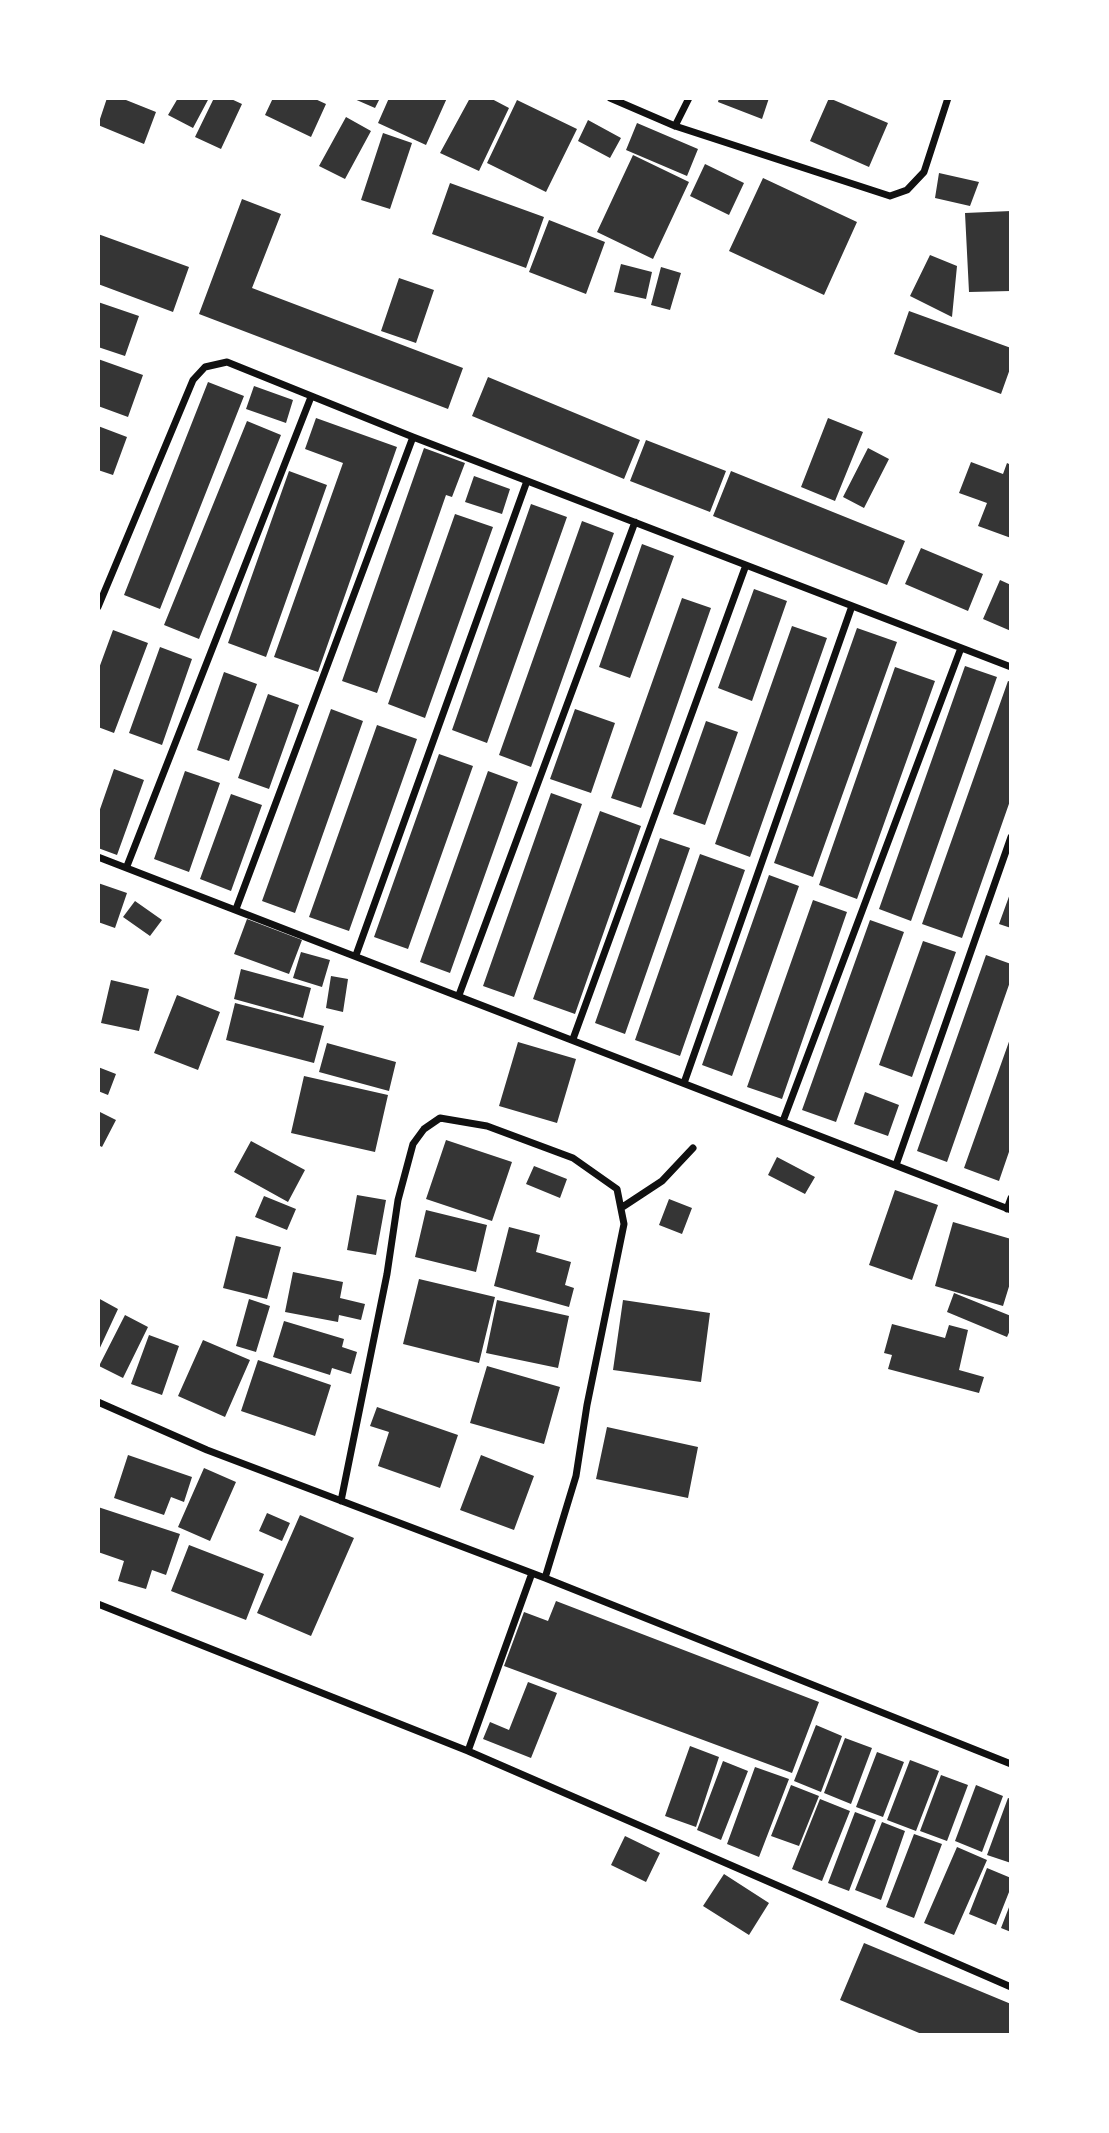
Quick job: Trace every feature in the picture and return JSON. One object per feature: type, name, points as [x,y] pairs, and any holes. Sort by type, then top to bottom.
[{"type":"street","points":[[611,98],[675,125],[890,196],[907,190],[924,172],[948,98]]},
{"type":"street","points":[[675,125],[689,98]]},
{"type":"street","points":[[98,607],[193,380],[205,367],[227,362],[310,397],[1011,667]]},
{"type":"street","points":[[127,866],[310,397]]},
{"type":"street","points":[[236,909],[413,437]]},
{"type":"street","points":[[356,955],[527,481]]},
{"type":"street","points":[[459,995],[635,522]]},
{"type":"street","points":[[573,1039],[746,565]]},
{"type":"street","points":[[684,1083],[852,606]]},
{"type":"street","points":[[783,1121],[961,648]]},
{"type":"street","points":[[896,1165],[1011,837]]},
{"type":"street","points":[[98,857],[1009,1209],[1011,1198]]},
{"type":"street","points":[[341,1502],[387,1274],[398,1200],[413,1144],[424,1129],[440,1118],[487,1126],[573,1158],[617,1189],[624,1224],[576,1476],[545,1578]]},
{"type":"street","points":[[621,1208],[662,1181],[693,1148]]},
{"type":"street","points":[[98,1402],[206,1450],[545,1578],[1011,1764]]},
{"type":"street","points":[[468,1751],[532,1573]]},
{"type":"street","points":[[98,1604],[468,1751],[1011,1987]]},
{"type":"building","points":[[107,98],[121,98],[156,112],[144,144],[98,125]]},
{"type":"building","points":[[178,98],[209,98],[193,128],[168,115]]},
{"type":"building","points":[[214,98],[229,98],[242,104],[221,149],[195,137]]},
{"type":"building","points":[[273,98],[313,98],[326,104],[311,137],[265,115]]},
{"type":"building","points":[[352,98],[380,98],[375,108]]},
{"type":"building","points":[[389,98],[447,98],[426,145],[378,123]]},
{"type":"building","points":[[470,98],[490,98],[509,108],[479,171],[440,153]]},
{"type":"building","points":[[719,98],[769,98],[762,119],[718,102]]},
{"type":"building","points":[[829,98],[888,123],[869,167],[810,141]]},
{"type":"building","points":[[517,100],[577,129],[546,192],[487,163]]},
{"type":"building","points":[[346,117],[371,131],[345,179],[319,166]]},
{"type":"building","points":[[588,120],[621,138],[610,158],[578,141]]},
{"type":"building","points":[[637,123],[698,149],[687,176],[626,150]]},
{"type":"building","points":[[383,133],[412,143],[390,209],[361,200]]},
{"type":"building","points":[[633,155],[689,182],[653,259],[597,232]]},
{"type":"building","points":[[705,164],[744,183],[729,215],[690,196]]},
{"type":"building","points":[[939,173],[979,182],[970,206],[935,198]]},
{"type":"building","points":[[763,178],[857,222],[824,295],[729,251]]},
{"type":"building","points":[[450,183],[544,217],[526,268],[432,234]]},
{"type":"building","points":[[242,199],[281,214],[252,288],[463,368],[448,409],[199,314]]},
{"type":"building","points":[[1011,211],[1011,291],[969,292],[965,213]]},
{"type":"building","points":[[549,220],[605,242],[586,294],[529,272]]},
{"type":"building","points":[[98,234],[189,267],[173,312],[98,284]]},
{"type":"building","points":[[930,255],[957,266],[952,317],[910,296]]},
{"type":"building","points":[[621,264],[652,272],[646,299],[614,292]]},
{"type":"building","points":[[661,267],[681,273],[670,310],[651,305]]},
{"type":"building","points":[[399,278],[434,290],[416,343],[381,331]]},
{"type":"building","points":[[98,302],[139,316],[125,356],[98,347]]},
{"type":"building","points":[[909,311],[1011,348],[1011,366],[1001,394],[894,354]]},
{"type":"building","points":[[98,359],[143,375],[128,417],[98,406]]},
{"type":"building","points":[[488,377],[640,440],[624,479],[472,416]]},
{"type":"building","points":[[208,382],[244,396],[160,609],[124,595]]},
{"type":"building","points":[[254,386],[293,400],[286,423],[246,409]]},
{"type":"building","points":[[316,418],[397,447],[318,672],[274,657],[343,463],[305,449]]},
{"type":"building","points":[[828,418],[863,432],[835,501],[801,487]]},
{"type":"building","points":[[247,421],[281,435],[199,639],[164,625]]},
{"type":"building","points":[[98,426],[127,437],[113,475],[98,470]]},
{"type":"building","points":[[646,440],[726,471],[710,512],[630,481]]},
{"type":"building","points":[[424,448],[465,463],[452,497],[446,495],[377,693],[342,681]]},
{"type":"building","points":[[868,448],[889,459],[864,508],[843,497]]},
{"type":"building","points":[[971,462],[1003,474],[1007,463],[1011,465],[1011,538],[978,526],[987,503],[959,493]]},
{"type":"building","points":[[289,471],[327,485],[266,657],[228,643]]},
{"type":"building","points":[[731,471],[905,541],[887,585],[713,516]]},
{"type":"building","points":[[474,476],[510,489],[502,514],[465,502]]},
{"type":"building","points":[[531,504],[567,517],[487,743],[452,730]]},
{"type":"building","points":[[455,514],[493,527],[425,718],[388,704]]},
{"type":"building","points":[[582,521],[614,533],[531,767],[499,755]]},
{"type":"building","points":[[642,544],[674,556],[630,678],[599,667]]},
{"type":"building","points":[[921,548],[983,574],[968,611],[905,584]]},
{"type":"building","points":[[1000,580],[1011,585],[1011,631],[983,619]]},
{"type":"building","points":[[754,589],[787,601],[752,701],[718,688]]},
{"type":"building","points":[[682,598],[711,608],[641,808],[611,798]]},
{"type":"building","points":[[792,626],[827,638],[750,857],[715,844]]},
{"type":"building","points":[[857,628],[897,642],[813,877],[774,863]]},
{"type":"building","points":[[113,630],[148,643],[114,733],[98,727],[98,671]]},
{"type":"building","points":[[160,647],[192,659],[162,745],[129,733]]},
{"type":"building","points":[[965,666],[997,677],[911,921],[879,909]]},
{"type":"building","points":[[895,667],[935,681],[857,899],[819,885]]},
{"type":"building","points":[[224,672],[257,684],[229,761],[197,750]]},
{"type":"building","points":[[1008,681],[1011,682],[1011,798],[962,938],[922,924]]},
{"type":"building","points":[[268,694],[299,705],[269,789],[238,778]]},
{"type":"building","points":[[331,709],[363,721],[295,913],[262,901]]},
{"type":"building","points":[[575,709],[615,723],[591,793],[550,779]]},
{"type":"building","points":[[706,721],[738,732],[705,825],[673,814]]},
{"type":"building","points":[[377,725],[417,739],[349,931],[309,917]]},
{"type":"building","points":[[439,754],[473,766],[408,949],[374,937]]},
{"type":"building","points":[[114,769],[144,780],[117,855],[98,848],[98,815]]},
{"type":"building","points":[[185,771],[220,783],[189,872],[154,859]]},
{"type":"building","points":[[488,771],[518,782],[450,973],[420,962]]},
{"type":"building","points":[[551,793],[582,804],[514,997],[483,986]]},
{"type":"building","points":[[231,794],[262,805],[231,891],[200,879]]},
{"type":"building","points":[[600,811],[641,826],[575,1014],[533,999]]},
{"type":"building","points":[[660,838],[690,848],[625,1034],[595,1023]]},
{"type":"building","points":[[700,854],[745,870],[680,1056],[635,1040]]},
{"type":"building","points":[[769,875],[799,886],[732,1076],[702,1065]]},
{"type":"building","points":[[98,883],[127,893],[115,928],[98,922]]},
{"type":"building","points":[[1011,891],[1011,928],[999,924]]},
{"type":"building","points":[[813,900],[847,912],[782,1099],[747,1087]]},
{"type":"building","points":[[135,901],[162,920],[150,936],[123,917]]},
{"type":"building","points":[[247,919],[302,940],[289,974],[234,954]]},
{"type":"building","points":[[870,920],[904,932],[836,1122],[802,1110]]},
{"type":"building","points":[[923,941],[956,952],[912,1077],[879,1065]]},
{"type":"building","points":[[301,952],[330,960],[322,987],[293,978]]},
{"type":"building","points":[[986,955],[1011,964],[1011,979],[947,1162],[917,1151]]},
{"type":"building","points":[[241,969],[311,988],[303,1018],[234,999]]},
{"type":"building","points":[[331,976],[348,979],[343,1012],[326,1008]]},
{"type":"building","points":[[111,980],[149,989],[139,1031],[101,1023]]},
{"type":"building","points":[[177,995],[220,1012],[198,1070],[154,1053]]},
{"type":"building","points":[[235,1003],[324,1026],[314,1063],[226,1040]]},
{"type":"building","points":[[1011,1036],[1011,1146],[999,1181],[964,1168]]},
{"type":"building","points":[[518,1042],[576,1059],[557,1123],[499,1106]]},
{"type":"building","points":[[327,1043],[396,1062],[389,1091],[319,1072]]},
{"type":"building","points":[[98,1067],[116,1074],[108,1095],[98,1091]]},
{"type":"building","points":[[304,1076],[388,1095],[375,1152],[291,1133]]},
{"type":"building","points":[[865,1092],[899,1105],[888,1136],[854,1124]]},
{"type":"building","points":[[98,1111],[116,1120],[102,1147],[98,1145]]},
{"type":"building","points":[[446,1140],[512,1162],[492,1221],[426,1199]]},
{"type":"building","points":[[251,1141],[305,1170],[288,1202],[234,1172]]},
{"type":"building","points":[[777,1157],[815,1177],[805,1194],[768,1175]]},
{"type":"building","points":[[534,1166],[567,1179],[560,1198],[526,1184]]},
{"type":"building","points":[[895,1190],[938,1205],[912,1280],[869,1265]]},
{"type":"building","points":[[357,1195],[386,1200],[376,1255],[347,1250]]},
{"type":"building","points":[[264,1196],[296,1209],[287,1230],[255,1217]]},
{"type":"building","points":[[669,1199],[692,1208],[682,1234],[659,1225]]},
{"type":"building","points":[[426,1210],[487,1225],[476,1272],[415,1257]]},
{"type":"building","points":[[953,1222],[1011,1239],[1011,1280],[1003,1306],[935,1286]]},
{"type":"building","points":[[509,1227],[540,1235],[536,1252],[571,1262],[565,1285],[574,1288],[569,1307],[494,1286]]},
{"type":"building","points":[[236,1236],[281,1247],[267,1299],[223,1288]]},
{"type":"building","points":[[293,1272],[343,1282],[340,1298],[365,1304],[361,1320],[339,1315],[338,1322],[285,1312]]},
{"type":"building","points":[[419,1279],[495,1297],[479,1363],[403,1344]]},
{"type":"building","points":[[954,1293],[1011,1316],[1011,1328],[1007,1337],[947,1312]]},
{"type":"building","points":[[98,1298],[118,1309],[98,1352]]},
{"type":"building","points":[[249,1299],[270,1306],[256,1352],[236,1346]]},
{"type":"building","points":[[497,1300],[569,1316],[558,1368],[486,1353]]},
{"type":"building","points":[[623,1300],[710,1313],[701,1382],[613,1370]]},
{"type":"building","points":[[125,1315],[148,1327],[123,1378],[99,1366]]},
{"type":"building","points":[[284,1321],[344,1339],[342,1347],[357,1352],[351,1374],[332,1368],[330,1375],[273,1357]]},
{"type":"building","points":[[892,1324],[945,1338],[949,1325],[968,1330],[959,1370],[984,1377],[979,1393],[888,1369],[892,1355],[884,1353]]},
{"type":"building","points":[[149,1335],[179,1346],[162,1395],[131,1384]]},
{"type":"building","points":[[203,1340],[250,1360],[225,1417],[178,1396]]},
{"type":"building","points":[[258,1360],[331,1385],[315,1436],[241,1411]]},
{"type":"building","points":[[487,1366],[560,1387],[544,1444],[470,1423]]},
{"type":"building","points":[[377,1407],[458,1435],[440,1488],[378,1466],[389,1432],[370,1426]]},
{"type":"building","points":[[607,1427],[698,1447],[688,1498],[596,1479]]},
{"type":"building","points":[[128,1455],[192,1477],[184,1502],[171,1497],[164,1515],[114,1498]]},
{"type":"building","points":[[481,1455],[534,1476],[514,1530],[460,1510]]},
{"type":"building","points":[[204,1468],[236,1482],[210,1541],[178,1527]]},
{"type":"building","points":[[98,1507],[180,1534],[166,1575],[152,1570],[146,1589],[118,1581],[124,1561],[98,1552]]},
{"type":"building","points":[[267,1513],[290,1523],[282,1541],[259,1531]]},
{"type":"building","points":[[300,1515],[354,1538],[311,1636],[257,1613]]},
{"type":"building","points":[[189,1545],[264,1574],[246,1620],[171,1591]]},
{"type":"building","points":[[556,1601],[819,1702],[792,1773],[504,1666],[524,1612],[548,1621]]},
{"type":"building","points":[[528,1682],[557,1693],[531,1758],[483,1739],[490,1722],[509,1730]]},
{"type":"building","points":[[816,1725],[842,1736],[821,1792],[794,1781]]},
{"type":"building","points":[[845,1738],[872,1748],[851,1804],[824,1793]]},
{"type":"building","points":[[690,1746],[719,1757],[696,1827],[665,1816]]},
{"type":"building","points":[[877,1752],[904,1762],[883,1817],[856,1807]]},
{"type":"building","points":[[910,1760],[939,1771],[916,1831],[887,1820]]},
{"type":"building","points":[[723,1761],[748,1771],[721,1840],[697,1830]]},
{"type":"building","points":[[755,1767],[789,1779],[759,1857],[727,1844]]},
{"type":"building","points":[[941,1775],[968,1785],[947,1841],[920,1831]]},
{"type":"building","points":[[791,1785],[819,1796],[799,1846],[771,1836]]},
{"type":"building","points":[[976,1785],[1003,1796],[982,1852],[955,1841]]},
{"type":"building","points":[[1008,1798],[1011,1799],[1011,1863],[987,1855]]},
{"type":"building","points":[[820,1799],[850,1811],[822,1881],[792,1869]]},
{"type":"building","points":[[855,1812],[876,1820],[849,1891],[828,1883]]},
{"type":"building","points":[[882,1822],[905,1831],[881,1900],[855,1890]]},
{"type":"building","points":[[914,1834],[942,1844],[914,1918],[886,1907]]},
{"type":"building","points":[[625,1836],[660,1853],[646,1882],[611,1865]]},
{"type":"building","points":[[957,1847],[987,1860],[954,1935],[924,1923]]},
{"type":"building","points":[[987,1868],[1011,1878],[1011,1887],[996,1925],[969,1914]]},
{"type":"building","points":[[724,1874],[769,1903],[749,1935],[703,1906]]},
{"type":"building","points":[[1011,1902],[1011,1932],[1001,1928]]},
{"type":"building","points":[[864,1943],[1011,2004],[1011,2035],[924,2035],[840,2000]]}]
